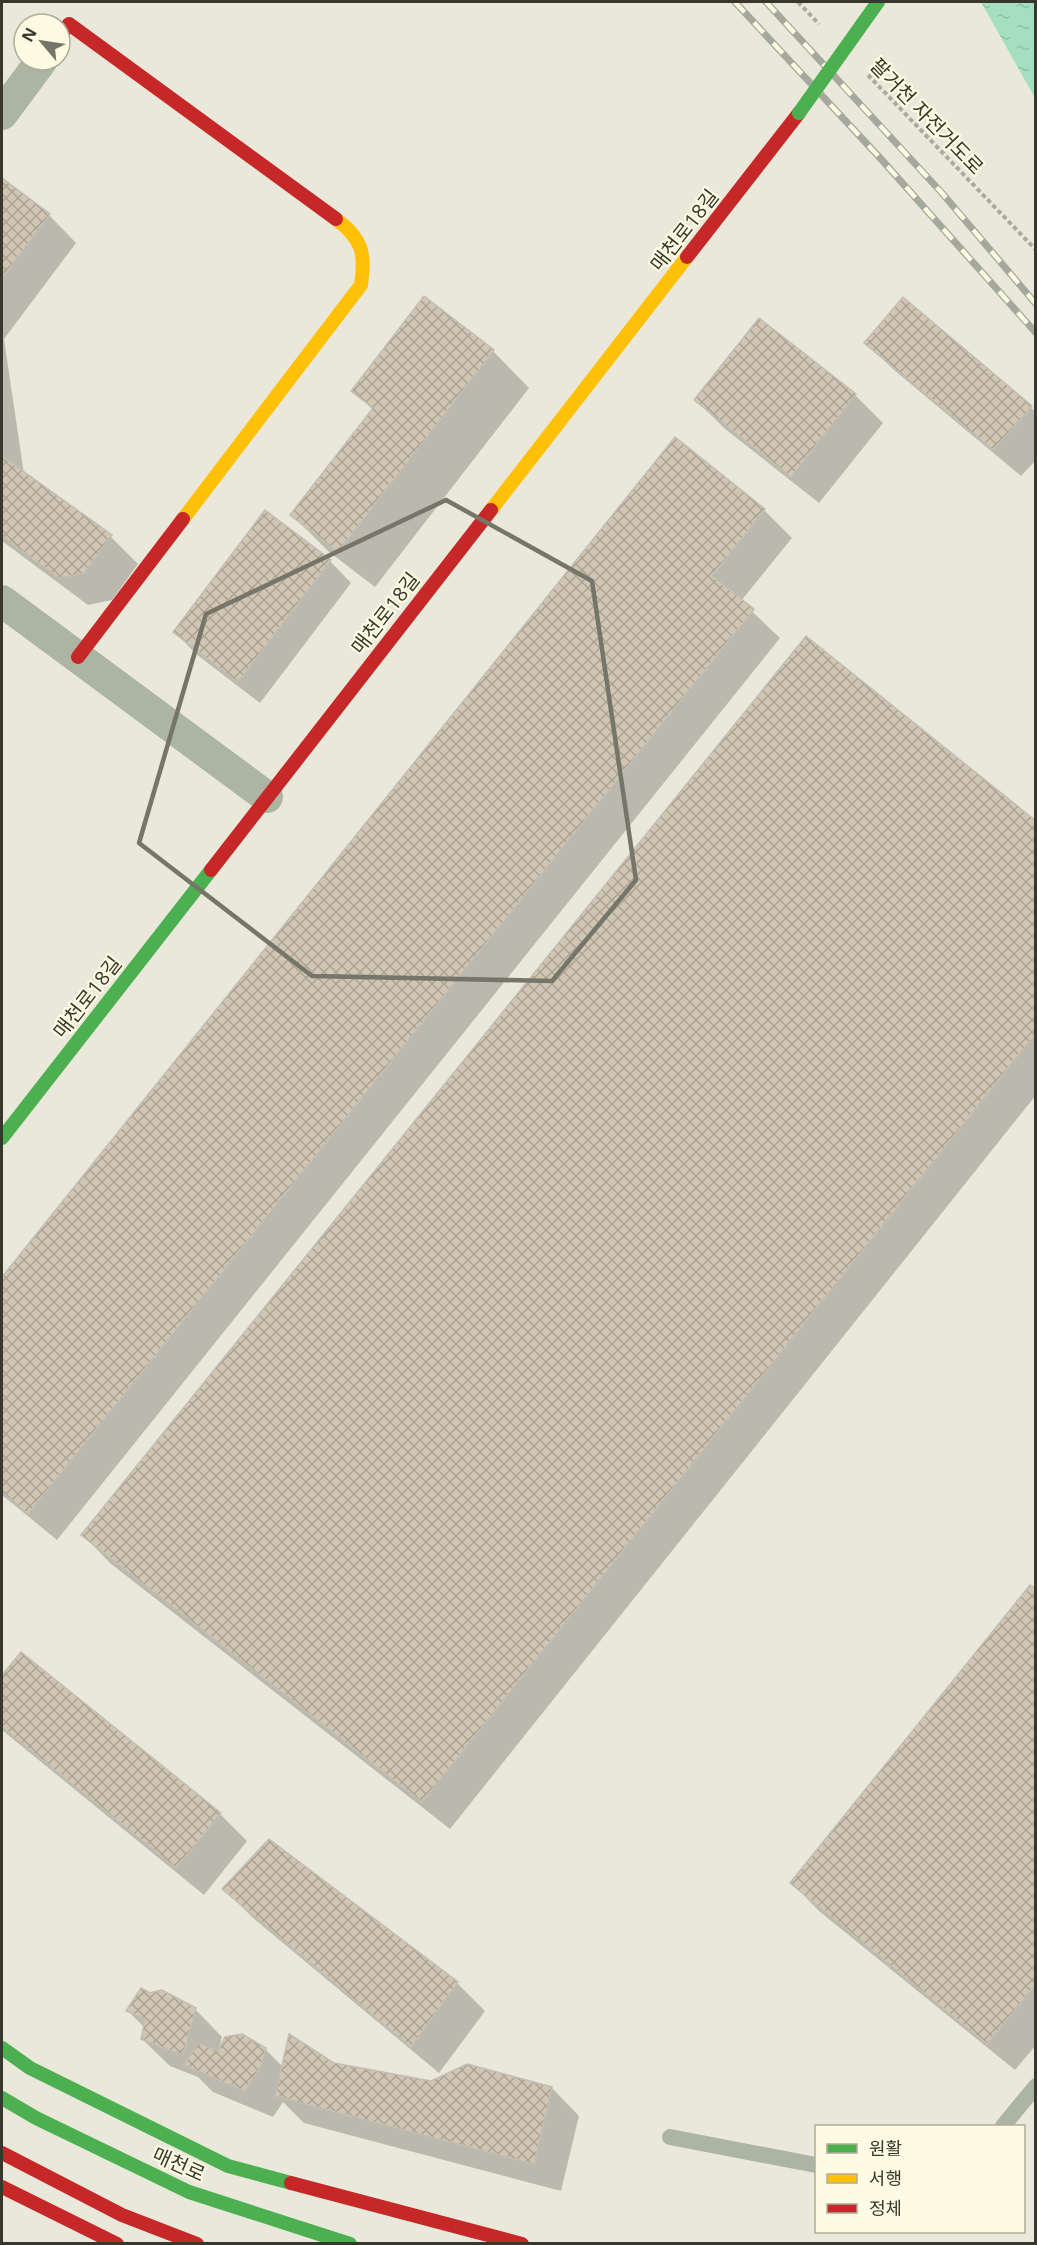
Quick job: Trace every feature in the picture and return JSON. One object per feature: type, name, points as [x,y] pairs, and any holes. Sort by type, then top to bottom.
[{"type":"main road","name":"매천로18길","points":[[2,1138],[800,113],[878,2]]},
{"type":"main road","points":[[72,26],[351,230],[365,258],[361,285],[78,657]]},
{"type":"main road","points":[[2,2048],[30,2068],[228,2166],[522,2244]]},
{"type":"main road","name":"매천로","points":[[2,2098],[36,2118],[189,2192],[350,2244]]},
{"type":"main road","points":[[2,2153],[77,2193],[168,2234],[197,2244]]},
{"type":"main road","points":[[2,2187],[117,2244]]},
{"type":"street","points":[[2,114],[33,72]]},
{"type":"street","points":[[2,601],[267,797]]},
{"type":"lane","points":[[1005,2125],[1035,2086]]},
{"type":"lane","points":[[670,2137],[815,2165]]},
{"type":"path","points":[[798,2],[820,25]]},
{"type":"path","name":"팔거천 자전거도로","points":[[867,74],[1035,250]]},
{"type":"highlighted area","points":[[446,500],[592,581],[636,880],[552,981],[312,976],[139,843],[206,614]]},
{"type":"water","points":[[981,2],[1035,2],[1035,98]]},
{"type":"building","points":[[2,178],[50,214],[2,278]]},
{"type":"building","points":[[424,296],[494,350],[338,552],[290,515],[373,408],[351,391]]},
{"type":"building","points":[[903,297],[1032,406],[993,450],[864,343]]},
{"type":"building","points":[[759,318],[856,394],[791,477],[694,400]]},
{"type":"building","points":[[675,437],[765,509],[712,576],[754,609],[28,1514],[2,1492],[2,1277]]},
{"type":"building","points":[[2,456],[112,535],[84,573],[59,578],[2,536]]},
{"type":"building","points":[[265,510],[331,560],[238,682],[173,632]]},
{"type":"building","points":[[806,636],[1036,821],[1036,1033],[422,1802],[81,1535]]},
{"type":"building","points":[[1030,1585],[1036,1589],[1036,1984],[987,2044],[790,1883]]},
{"type":"building","points":[[21,1652],[221,1813],[176,1868],[2,1727],[2,1675]]},
{"type":"building","points":[[269,1839],[458,1982],[411,2047],[222,1889]]},
{"type":"building","points":[[141,1988],[150,1993],[162,1990],[196,2008],[183,2055],[141,2039],[145,2019],[126,2011]]},
{"type":"building","points":[[242,2034],[266,2048],[261,2066],[245,2091],[184,2065],[198,2043],[218,2051],[225,2037]]},
{"type":"building","points":[[289,2034],[334,2063],[431,2081],[467,2064],[552,2087],[534,2164],[275,2096]]},
{"type":"railway","points":[[735,2],[881,159],[1036,333]]},
{"type":"railway","points":[[766,2],[942,193],[1036,304]]},
{"type":"traffic: fast","points":[[799,113],[878,2]]},
{"type":"traffic: fast","points":[[2,1138],[211,870]]},
{"type":"traffic: fast","points":[[2,2048],[30,2068],[228,2166],[291,2183]]},
{"type":"traffic: fast","points":[[2,2098],[36,2118],[189,2192],[350,2244]]},
{"type":"traffic: slow","points":[[183,519],[361,285],[363,264],[357,240],[336,219]]},
{"type":"traffic: slow","points":[[491,510],[687,257]]},
{"type":"traffic: jam","points":[[72,26],[336,219]]},
{"type":"traffic: jam","points":[[687,257],[799,113]]},
{"type":"traffic: jam","points":[[211,870],[491,510]]},
{"type":"traffic: jam","points":[[78,657],[183,519]]},
{"type":"traffic: jam","points":[[2,2153],[122,2215],[197,2244]]},
{"type":"traffic: jam","points":[[291,2183],[522,2244]]},
{"type":"traffic: jam","points":[[2,2187],[117,2244]]}]
